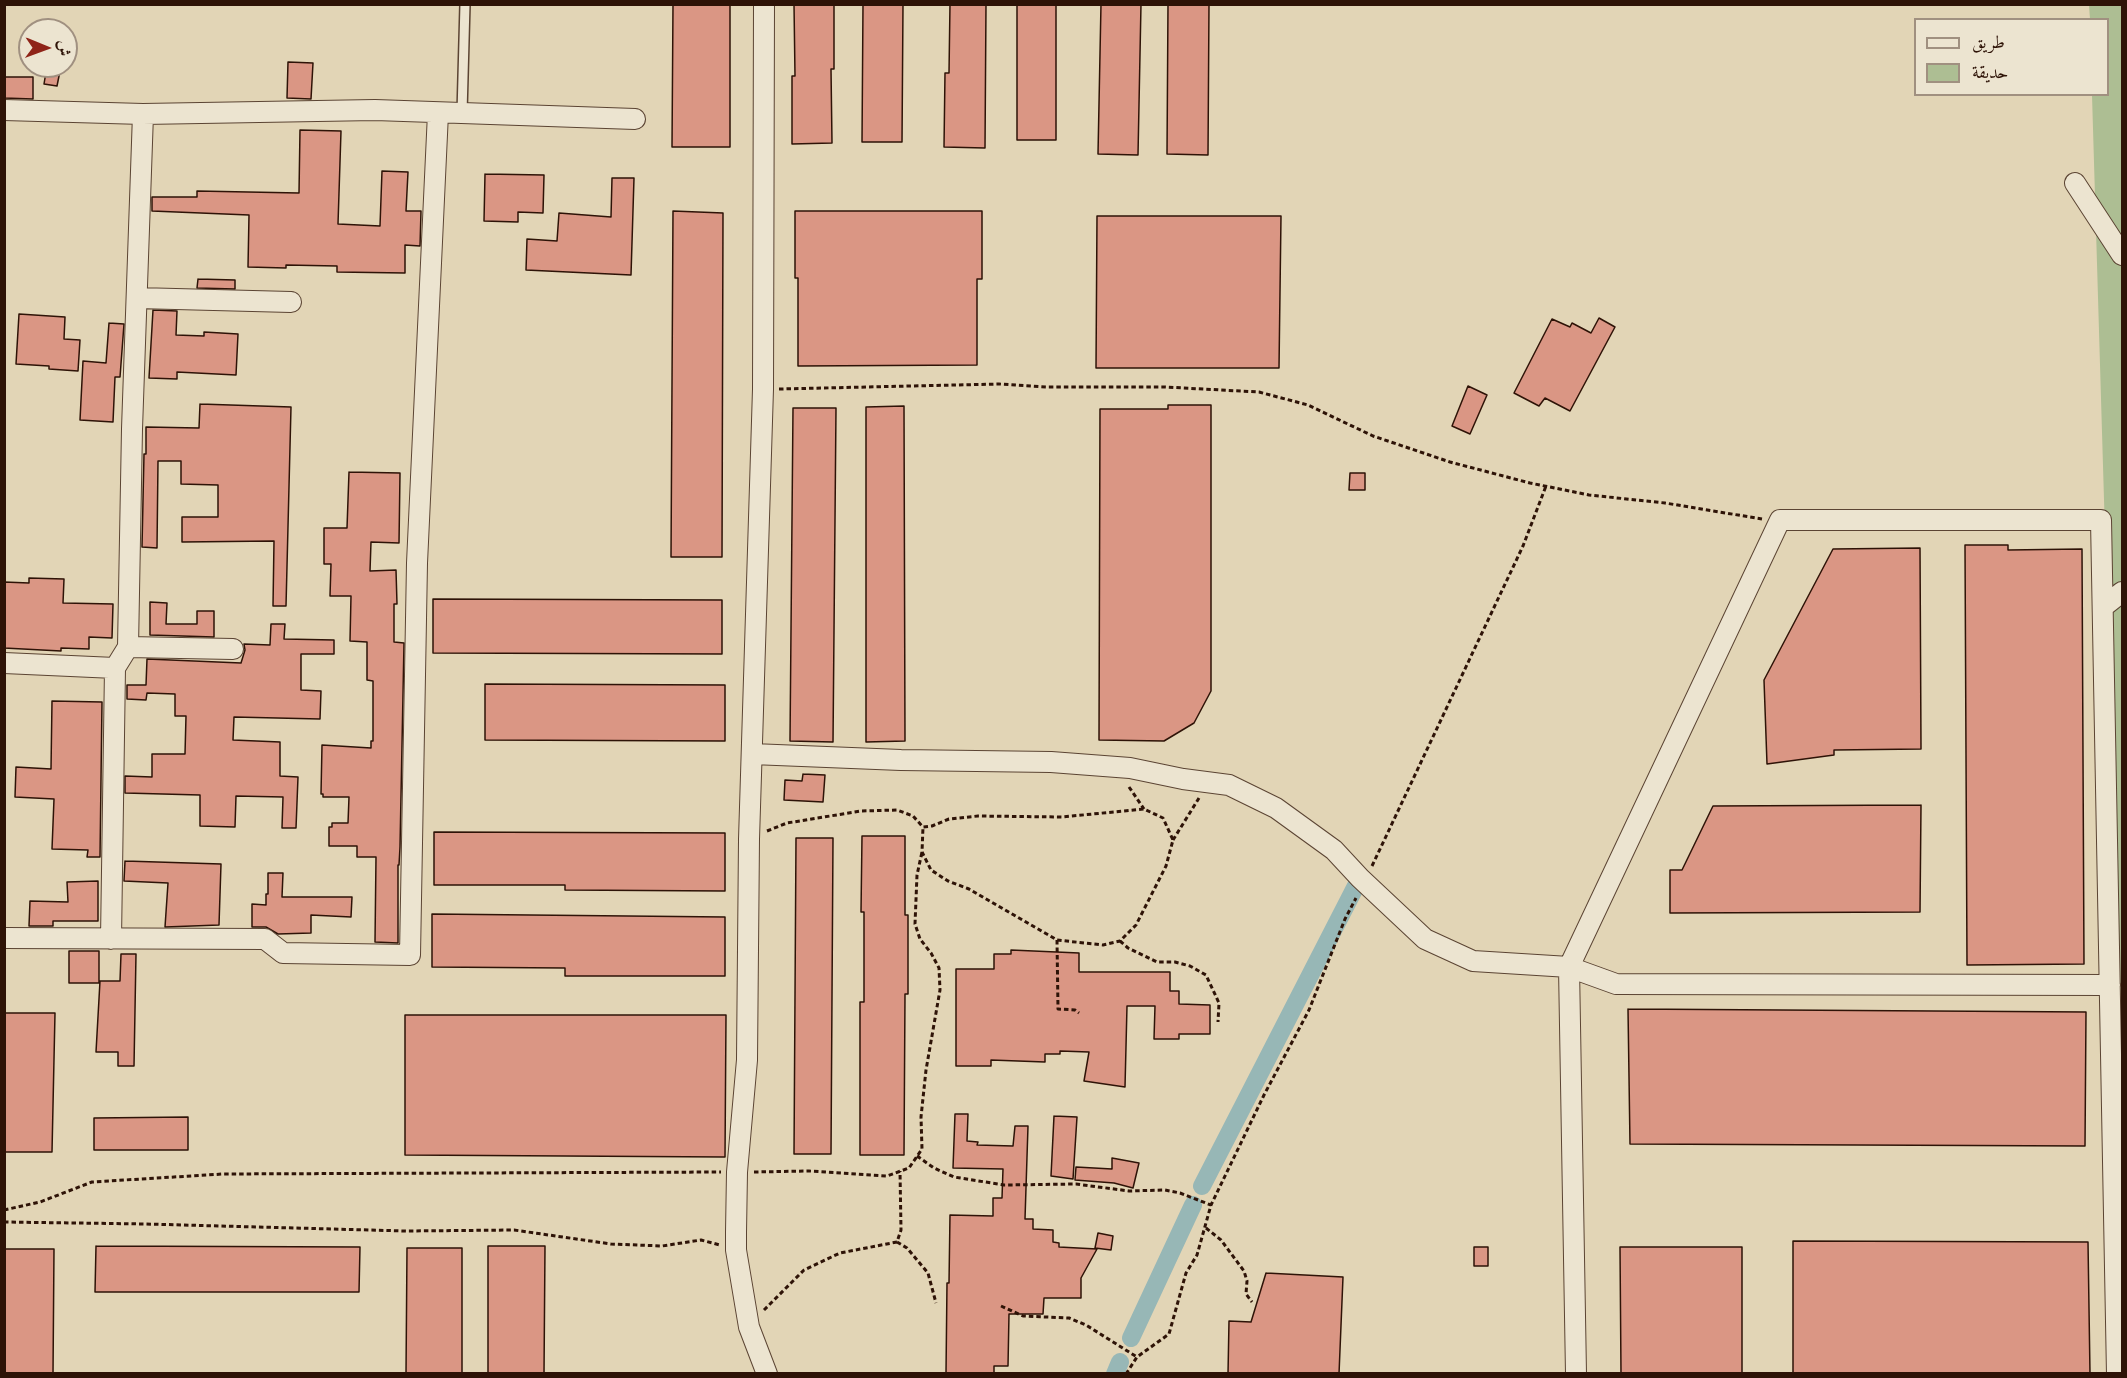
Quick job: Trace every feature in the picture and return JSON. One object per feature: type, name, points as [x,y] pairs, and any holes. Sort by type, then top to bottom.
[{"type":"street","points":[[764,4],[763,389],[749,839],[747,1060],[737,1172],[736,1250],[749,1327],[767,1374]]},
{"type":"street","points":[[4,110],[143,114],[375,110],[635,119]]},
{"type":"street","points":[[4,938],[264,939],[283,953],[410,955],[417,563],[438,113]]},
{"type":"street","points":[[111,939],[115,668],[128,646],[143,114]]},
{"type":"street","points":[[2075,183],[2122,255]]},
{"type":"street","points":[[137,298],[291,302]]},
{"type":"street","points":[[1576,1374],[1569,967],[1780,520],[2102,520],[2117,1374]]},
{"type":"street","points":[[2103,607],[2122,592]]},
{"type":"street","points":[[128,646],[233,649]]},
{"type":"street","points":[[4,663],[115,668]]},
{"type":"street","points":[[753,754],[901,760],[1051,762],[1130,768],[1183,779],[1229,785],[1276,808],[1334,850],[1364,882],[1425,939],[1473,961],[1569,967],[1616,984],[2110,985]]},
{"type":"lane","points":[[462,113],[465,4]]},
{"type":"path","points":[[763,389],[999,384],[1068,388],[1165,387],[1259,392],[1308,405],[1373,436],[1450,462],[1546,486],[1589,495],[1665,503],[1757,519],[1780,520]]},
{"type":"path","points":[[1126,1374],[1137,1358],[1168,1334],[1186,1273],[1197,1255],[1206,1228],[1211,1205],[1264,1095],[1309,1010],[1345,919],[1523,546],[1546,486]]},
{"type":"path","points":[[922,852],[931,870],[939,876],[969,889],[1058,940],[1103,945],[1120,941],[1136,925],[1166,866],[1173,840],[1203,791],[1219,784]]},
{"type":"path","points":[[922,827],[932,826],[949,819],[978,816],[1062,817],[1144,809],[1163,818],[1173,840]]},
{"type":"path","points":[[4,1210],[40,1202],[92,1182],[223,1173],[809,1171],[887,1176],[909,1168],[922,1149],[921,1117],[926,1070],[939,990],[939,969],[931,952],[920,939],[915,924],[916,876],[922,852],[922,827],[913,816],[897,810],[861,811],[787,824],[749,839]]},
{"type":"path","points":[[1058,940],[1058,1009],[1075,1010],[1079,1013]]},
{"type":"path","points":[[1120,941],[1128,948],[1157,962],[1175,962],[1190,966],[1206,975],[1219,1003],[1218,1022]]},
{"type":"path","points":[[917,1156],[934,1168],[954,1177],[1004,1185],[1076,1184],[1129,1191],[1165,1190],[1180,1192],[1211,1205]]},
{"type":"path","points":[[897,1242],[902,1230],[900,1171]]},
{"type":"path","points":[[4,1222],[406,1231],[514,1230],[611,1244],[662,1246],[701,1240],[736,1250]]},
{"type":"path","points":[[1206,1228],[1221,1240],[1244,1271],[1246,1294],[1252,1302]]},
{"type":"path","points":[[749,1327],[770,1302],[804,1270],[840,1253],[897,1242],[908,1248],[928,1273],[936,1303]]},
{"type":"path","points":[[1001,1306],[1023,1316],[1069,1318],[1086,1325],[1137,1358]]},
{"type":"green space","points":[[2089,5],[2122,5],[2122,1106],[2092,96],[2109,96],[2109,18],[2090,18]]},
{"type":"building","points":[[673,4],[730,4],[730,147],[672,147]]},
{"type":"building","points":[[794,4],[834,4],[834,69],[831,69],[832,143],[792,144],[792,76],[795,76]]},
{"type":"building","points":[[863,4],[903,4],[902,142],[862,142]]},
{"type":"building","points":[[950,4],[986,4],[985,148],[944,147],[945,73],[949,73]]},
{"type":"building","points":[[1017,4],[1056,4],[1056,140],[1017,140]]},
{"type":"building","points":[[1101,4],[1141,4],[1138,155],[1098,154]]},
{"type":"building","points":[[1168,4],[1209,4],[1208,155],[1167,154]]},
{"type":"building","points":[[288,62],[313,63],[311,99],[287,98]]},
{"type":"building","points":[[4,77],[33,78],[33,99],[4,98]]},
{"type":"building","points":[[45,78],[59,78],[57,86],[44,84]]},
{"type":"building","points":[[300,130],[341,131],[338,224],[380,226],[382,171],[408,172],[406,211],[421,211],[420,246],[405,245],[405,273],[337,272],[337,266],[248,267],[249,215],[152,211],[152,197],[197,197],[197,191],[299,193]]},
{"type":"building","points":[[485,174],[544,175],[543,213],[518,212],[518,222],[484,221]]},
{"type":"building","points":[[612,178],[634,178],[631,275],[526,270],[527,239],[557,241],[559,213],[611,217]]},
{"type":"building","points":[[673,211],[723,213],[722,557],[671,557]]},
{"type":"building","points":[[795,211],[982,211],[982,279],[977,279],[977,365],[798,366]]},
{"type":"building","points":[[1097,216],[1281,216],[1279,368],[1096,368]]},
{"type":"building","points":[[198,279],[235,280],[235,289],[197,288]]},
{"type":"building","points":[[153,310],[177,311],[176,335],[204,336],[204,332],[238,334],[236,375],[177,372],[177,379],[149,378]]},
{"type":"building","points":[[19,314],[65,317],[64,339],[80,340],[78,371],[16,364]]},
{"type":"building","points":[[1599,318],[1615,327],[1570,411],[1545,398],[1539,406],[1514,393],[1552,319],[1570,327],[1572,323],[1591,333]]},
{"type":"building","points":[[109,323],[124,324],[120,377],[115,377],[113,422],[80,420],[83,361],[106,363]]},
{"type":"building","points":[[1468,386],[1487,395],[1470,434],[1452,426]]},
{"type":"building","points":[[200,404],[291,407],[286,606],[273,606],[274,541],[182,542],[182,517],[218,517],[218,485],[181,484],[181,461],[158,461],[157,548],[142,547],[146,427],[199,428]]},
{"type":"building","points":[[1168,405],[1211,405],[1211,691],[1194,723],[1164,741],[1099,740],[1100,409],[1168,409]]},
{"type":"building","points":[[904,406],[905,741],[866,742],[866,407]]},
{"type":"building","points":[[793,408],[836,408],[833,742],[790,741]]},
{"type":"building","points":[[349,472],[400,473],[399,543],[371,542],[370,571],[396,570],[397,604],[394,604],[394,642],[404,643],[398,943],[375,942],[376,857],[357,857],[357,846],[329,846],[329,827],[332,827],[332,823],[348,823],[349,797],[323,797],[321,794],[322,745],[371,748],[371,741],[373,741],[373,681],[367,680],[367,642],[350,641],[351,596],[330,596],[331,564],[324,564],[324,528],[347,528]]},
{"type":"building","points":[[1350,473],[1365,473],[1365,490],[1349,490]]},
{"type":"building","points":[[1965,545],[2008,545],[2008,550],[2082,549],[2084,964],[1967,965]]},
{"type":"building","points":[[1920,548],[1921,749],[1834,750],[1834,755],[1767,764],[1764,680],[1833,549]]},
{"type":"building","points":[[29,578],[64,579],[63,603],[113,604],[112,638],[89,637],[89,649],[61,648],[61,651],[4,648],[4,582],[29,583]]},
{"type":"building","points":[[433,599],[722,600],[722,654],[433,653]]},
{"type":"building","points":[[150,602],[167,603],[166,624],[197,624],[197,611],[214,611],[214,637],[150,635]]},
{"type":"building","points":[[271,624],[285,624],[284,639],[334,640],[334,654],[301,654],[301,690],[321,691],[320,719],[234,717],[233,740],[280,742],[280,776],[298,777],[296,828],[282,828],[283,797],[236,796],[235,827],[200,826],[200,795],[125,793],[125,776],[152,777],[152,754],[185,754],[186,716],[175,716],[175,694],[147,693],[146,700],[127,699],[127,685],[146,685],[147,659],[241,663],[245,650],[244,644],[270,645]]},
{"type":"building","points":[[485,684],[725,685],[725,741],[485,740]]},
{"type":"building","points":[[52,701],[102,702],[100,857],[87,857],[88,850],[52,849],[54,799],[15,797],[16,767],[51,769]]},
{"type":"building","points":[[803,774],[825,775],[823,802],[784,800],[785,780],[802,781]]},
{"type":"building","points":[[1921,805],[1920,912],[1670,913],[1670,870],[1682,870],[1713,806]]},
{"type":"building","points":[[434,832],[725,833],[725,891],[565,890],[565,885],[434,885]]},
{"type":"building","points":[[862,836],[905,836],[908,994],[905,994],[904,1155],[860,1155],[860,1002],[864,1002],[864,912],[861,912]]},
{"type":"building","points":[[796,838],[833,838],[831,1154],[794,1154]]},
{"type":"building","points":[[125,861],[221,864],[219,925],[165,927],[168,883],[124,881]]},
{"type":"building","points":[[268,873],[283,873],[282,897],[352,897],[351,917],[311,915],[311,933],[278,934],[266,927],[252,927],[252,904],[266,905]]},
{"type":"building","points":[[98,881],[98,921],[53,921],[53,926],[29,926],[30,901],[68,902],[67,882]]},
{"type":"building","points":[[432,914],[725,917],[725,976],[565,976],[565,968],[432,967]]},
{"type":"building","points":[[1011,950],[1079,953],[1079,972],[1170,972],[1170,991],[1179,991],[1179,1004],[1210,1005],[1210,1034],[1179,1034],[1179,1039],[1154,1039],[1155,1006],[1127,1006],[1125,1087],[1084,1081],[1089,1052],[1060,1051],[1060,1054],[1045,1054],[1045,1062],[991,1060],[991,1066],[956,1066],[956,969],[994,969],[994,954],[1011,954]]},
{"type":"building","points":[[69,951],[99,951],[99,983],[69,983]]},
{"type":"building","points":[[121,954],[136,954],[134,1066],[118,1066],[118,1052],[96,1052],[100,981],[120,981]]},
{"type":"building","points":[[1628,1009],[2086,1012],[2085,1146],[1630,1144]]},
{"type":"building","points":[[4,1013],[55,1013],[52,1152],[4,1152]]},
{"type":"building","points":[[405,1015],[726,1015],[725,1157],[405,1155]]},
{"type":"building","points":[[955,1114],[968,1114],[967,1141],[978,1142],[977,1145],[1013,1146],[1015,1126],[1028,1126],[1025,1219],[1033,1219],[1033,1229],[1053,1230],[1053,1242],[1059,1243],[1059,1247],[1097,1249],[1081,1278],[1081,1298],[1044,1298],[1043,1314],[1009,1314],[1008,1366],[994,1366],[994,1374],[946,1373],[950,1215],[993,1216],[993,1198],[1002,1198],[1003,1169],[953,1168]]},
{"type":"building","points":[[1054,1116],[1077,1117],[1073,1179],[1051,1176]]},
{"type":"building","points":[[188,1117],[188,1150],[94,1150],[94,1118]]},
{"type":"building","points":[[1112,1158],[1139,1163],[1133,1188],[1114,1183],[1075,1180],[1076,1167],[1112,1169]]},
{"type":"building","points":[[1098,1233],[1113,1236],[1111,1250],[1095,1248]]},
{"type":"building","points":[[1793,1241],[2088,1242],[2090,1374],[1793,1374]]},
{"type":"building","points":[[96,1246],[360,1247],[359,1292],[95,1292]]},
{"type":"building","points":[[488,1246],[545,1246],[544,1374],[488,1374]]},
{"type":"building","points":[[1474,1247],[1488,1247],[1488,1266],[1474,1266]]},
{"type":"building","points":[[1620,1247],[1742,1247],[1742,1374],[1621,1374]]},
{"type":"building","points":[[407,1248],[462,1248],[462,1374],[406,1374]]},
{"type":"building","points":[[4,1249],[54,1249],[53,1374],[4,1374]]},
{"type":"building","points":[[1266,1273],[1343,1277],[1339,1374],[1228,1374],[1229,1321],[1251,1322]]},
{"type":"waterway","points":[[1202,1186],[1360,878]]},
{"type":"waterway","points":[[1131,1338],[1193,1205]]},
{"type":"waterway","points":[[1115,1374],[1120,1362]]}]
